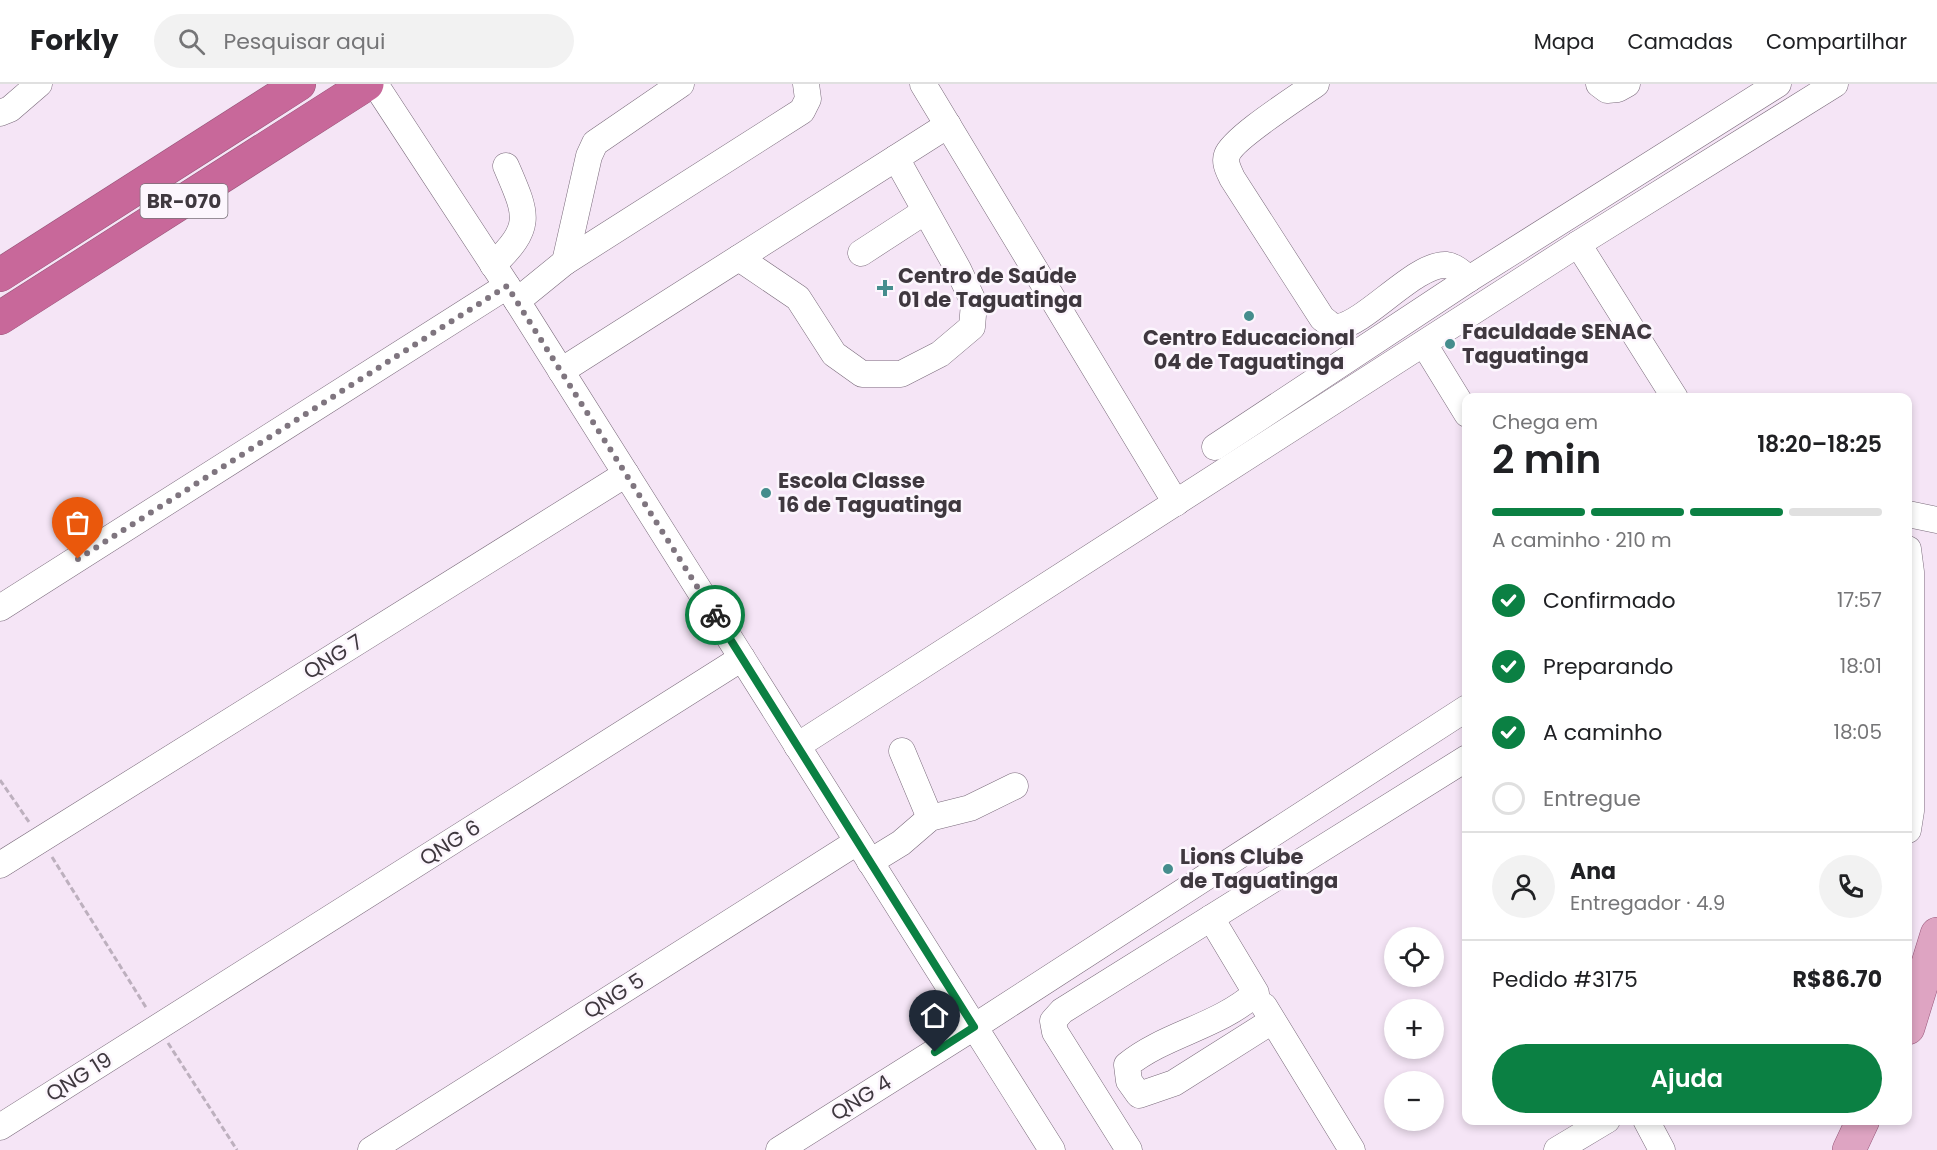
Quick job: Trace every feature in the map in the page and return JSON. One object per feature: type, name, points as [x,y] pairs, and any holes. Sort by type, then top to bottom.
[{"type":"highway","name":"BR-070","points":[[0,275],[299,84]]},
{"type":"highway","name":"BR-070","points":[[0,318],[367,84]]},
{"type":"main road","points":[[1912,1015],[1937,934]]},
{"type":"main road","points":[[1849,1150],[1861,1125]]},
{"type":"street","points":[[0,113],[10,109],[39,84]]},
{"type":"street","points":[[375,84],[506,284],[1052,1150]]},
{"type":"street","points":[[566,262],[589,156],[595,143],[681,84]]},
{"type":"street","points":[[0,608],[506,284],[566,262],[802,111],[808,99],[806,84]]},
{"type":"street","points":[[923,84],[1176,503]]},
{"type":"street","points":[[1316,84],[1240,139],[1227,154],[1226,165],[1232,178],[1322,318],[1330,325],[1338,327],[1438,265],[1456,268],[1469,279]]},
{"type":"street","points":[[1599,84],[1607,90],[1618,89],[1627,84]]},
{"type":"street","points":[[1215,447],[1469,279],[1780,84],[1797,107]]},
{"type":"street","points":[[797,746],[1578,244],[1835,84]]},
{"type":"street","points":[[561,372],[948,125]]},
{"type":"street","points":[[739,258],[798,298],[834,354],[862,374],[901,374],[940,354],[972,327],[974,303],[958,269],[924,212],[896,158]]},
{"type":"street","points":[[506,166],[522,203],[522,230],[516,243],[506,284]]},
{"type":"street","points":[[861,253],[924,212]]},
{"type":"street","points":[[1578,244],[1672,393]]},
{"type":"street","points":[[1424,344],[1462,406]]},
{"type":"street","name":"QNG 7","points":[[0,865],[626,474]]},
{"type":"street","name":"QNG 6","points":[[158,1027],[742,658]]},
{"type":"street","name":"QNG 4","points":[[779,1150],[974,1027],[1462,711]]},
{"type":"street","points":[[902,751],[930,818],[970,808],[1015,786]]},
{"type":"street","points":[[1129,1150],[1054,1032],[1053,1021],[1062,1011],[1211,918],[1462,766]]},
{"type":"street","name":"QNG 5","points":[[371,1150],[864,852],[901,843],[930,818]]},
{"type":"street","points":[[1211,918],[1352,1150]]},
{"type":"street","points":[[1256,993],[1214,1021],[1142,1053],[1127,1065],[1129,1081],[1139,1095],[1174,1083],[1272,1021]]},
{"type":"street","name":"QNG 19","points":[[0,1127],[158,1027]]},
{"type":"street","points":[[1557,1150],[1599,1125]]},
{"type":"street","points":[[1649,1125],[1662,1150]]},
{"type":"path","points":[[0,780],[40,839],[237,1150]]},
{"type":"way so far","points":[[78,559],[507,286],[715,615]]},
{"type":"place","name":"Centro de Saúde 01 de Taguatinga","points":[[885,288]]},
{"type":"place","name":"Centro Educacional 04 de Taguatinga","points":[[1249,316]]},
{"type":"place","name":"Faculdade SENAC Taguatinga","points":[[1450,344]]},
{"type":"place","name":"Escola Classe 16 de Taguatinga","points":[[766,493]]},
{"type":"place","name":"Lions Clube de Taguatinga","points":[[1168,869]]},
{"type":"route","points":[[715,615],[974,1027],[935,1052]]}]
